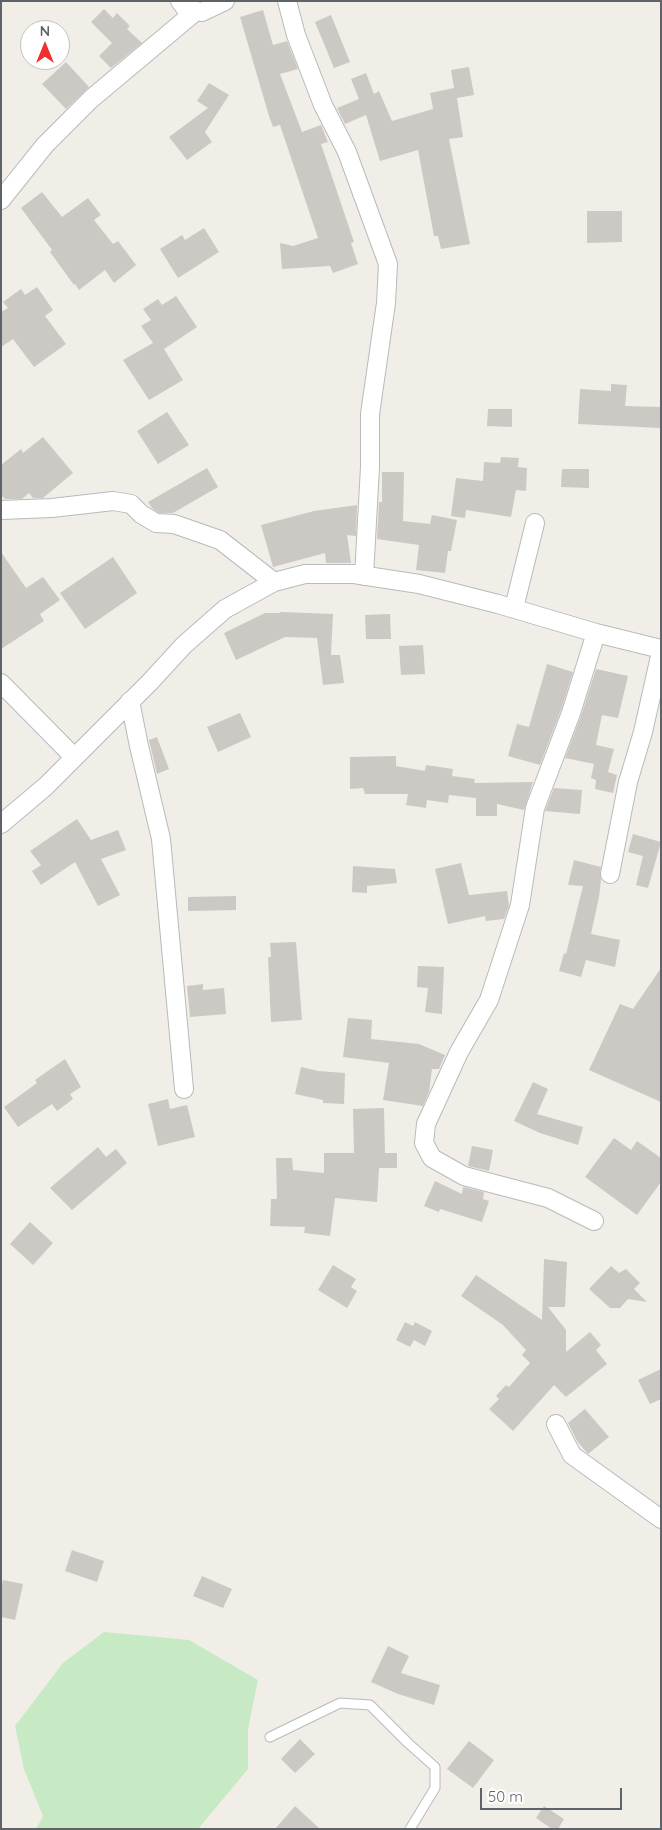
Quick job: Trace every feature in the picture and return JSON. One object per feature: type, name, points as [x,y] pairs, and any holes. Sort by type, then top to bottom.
[{"type":"street","points":[[180,1],[186,9],[202,12],[225,1]]},
{"type":"street","points":[[287,1],[296,35],[324,105],[347,152],[388,264],[386,304],[370,414],[364,576]]},
{"type":"street","points":[[1,200],[45,145],[91,99],[196,11]]},
{"type":"street","points":[[1,510],[52,508],[114,501],[131,504],[141,514],[156,523],[174,524],[220,540],[274,582]]},
{"type":"street","points":[[514,608],[535,523]]},
{"type":"street","points":[[1,824],[46,786],[184,645],[225,609],[274,582],[305,574],[354,574],[419,584],[514,608],[661,651],[643,732],[628,782],[610,874]]},
{"type":"street","points":[[594,1221],[548,1198],[464,1176],[432,1158],[424,1143],[426,1124],[459,1052],[489,1000],[520,905],[535,808],[571,713],[596,633]]},
{"type":"street","points":[[1,683],[74,757]]},
{"type":"street","points":[[130,701],[161,838],[184,1088]]},
{"type":"street","points":[[556,1424],[572,1456],[661,1519]]},
{"type":"lane","points":[[270,1737],[340,1703],[370,1706],[436,1767],[436,1788],[410,1829]]},
{"type":"green space","points":[[104,1632],[189,1640],[258,1680],[248,1729],[248,1769],[198,1829],[36,1829],[43,1816],[24,1769],[15,1726],[63,1663]]},
{"type":"building","points":[[104,9],[113,18],[117,13],[130,26],[127,29],[142,43],[111,68],[99,56],[112,43],[91,22]]},
{"type":"building","points":[[263,10],[273,45],[287,41],[298,69],[280,74],[302,132],[321,125],[328,142],[321,144],[354,242],[351,243],[358,264],[333,273],[330,266],[282,269],[280,243],[293,246],[318,238],[280,125],[273,127],[269,116],[240,17]]},
{"type":"building","points":[[331,15],[350,62],[334,68],[315,22]]},
{"type":"building","points":[[70,66],[89,87],[66,109],[42,84],[57,70],[70,70]]},
{"type":"building","points":[[469,67],[474,95],[457,98],[463,137],[449,139],[470,244],[441,249],[438,236],[434,236],[418,150],[380,161],[366,115],[345,124],[337,108],[359,99],[351,79],[366,73],[374,94],[379,91],[392,121],[433,109],[430,93],[454,88],[451,70]]},
{"type":"building","points":[[209,83],[229,95],[205,132],[212,142],[187,160],[169,137],[208,108],[197,101]]},
{"type":"building","points":[[42,192],[62,217],[88,198],[101,215],[94,220],[113,244],[118,241],[136,265],[114,283],[105,270],[79,290],[50,252],[52,250],[21,208]]},
{"type":"building","points":[[587,211],[622,211],[622,242],[587,243]]},
{"type":"building","points":[[204,228],[219,252],[178,278],[160,249],[182,235],[185,240]]},
{"type":"building","points":[[37,287],[53,310],[45,316],[66,344],[34,367],[13,339],[1,347],[1,312],[8,308],[3,302],[21,289],[25,295]]},
{"type":"building","points":[[176,296],[197,327],[164,349],[183,380],[149,400],[123,360],[153,343],[141,326],[151,320],[143,309],[158,299],[162,305]]},
{"type":"building","points":[[611,384],[627,385],[625,406],[661,407],[661,428],[578,424],[580,389],[611,391]]},
{"type":"building","points":[[488,409],[512,409],[512,427],[487,426]]},
{"type":"building","points":[[167,412],[189,445],[158,464],[137,431]]},
{"type":"building","points":[[43,437],[73,473],[43,498],[33,498],[29,493],[22,499],[5,499],[1,495],[1,465],[21,449],[23,453]]},
{"type":"building","points":[[501,457],[519,458],[518,467],[527,468],[526,491],[516,490],[511,517],[466,510],[465,518],[451,516],[456,478],[483,481],[484,462],[500,463]]},
{"type":"building","points":[[207,468],[218,487],[173,513],[159,513],[148,502]]},
{"type":"building","points":[[562,469],[589,469],[589,488],[561,487]]},
{"type":"building","points":[[382,472],[404,472],[403,521],[430,524],[432,515],[457,520],[451,551],[448,551],[445,573],[416,570],[419,545],[377,539],[379,502],[382,502]]},
{"type":"building","points":[[357,505],[356,536],[347,535],[351,563],[326,563],[325,553],[273,567],[261,525],[314,511]]},
{"type":"building","points":[[1,552],[26,588],[43,577],[60,600],[40,614],[44,621],[1,649]]},
{"type":"building","points":[[113,557],[137,593],[85,629],[60,593]]},
{"type":"building","points":[[265,613],[333,614],[331,655],[340,655],[344,683],[323,685],[317,638],[285,637],[236,660],[224,633]]},
{"type":"building","points":[[390,614],[391,639],[366,639],[365,615]]},
{"type":"building","points":[[423,645],[425,674],[401,675],[399,646]]},
{"type":"building","points":[[547,664],[573,672],[540,765],[508,756],[517,724],[529,727]]},
{"type":"building","points":[[596,669],[628,676],[618,718],[602,715],[596,745],[614,749],[608,772],[617,775],[613,793],[595,789],[596,780],[591,778],[594,764],[565,758]]},
{"type":"building","points":[[240,713],[251,737],[218,752],[207,727]]},
{"type":"building","points":[[157,737],[169,769],[157,774],[149,740]]},
{"type":"building","points":[[396,756],[396,766],[425,771],[426,765],[453,769],[452,776],[475,779],[474,783],[533,782],[524,810],[497,804],[497,816],[476,816],[476,798],[449,795],[448,803],[427,800],[426,808],[406,805],[408,794],[365,794],[363,788],[350,789],[350,757]]},
{"type":"building","points":[[554,788],[582,790],[580,814],[545,811]]},
{"type":"building","points":[[77,819],[91,840],[118,830],[126,850],[101,859],[120,895],[98,906],[75,862],[41,885],[32,871],[41,865],[30,851]]},
{"type":"building","points":[[633,834],[661,842],[648,888],[636,885],[643,856],[628,852]]},
{"type":"building","points":[[574,860],[601,867],[599,897],[591,934],[620,940],[615,967],[586,960],[581,977],[559,971],[564,953],[566,954],[583,886],[568,885]]},
{"type":"building","points":[[461,863],[469,895],[507,891],[509,906],[504,919],[486,921],[485,916],[448,924],[435,869]]},
{"type":"building","points":[[353,866],[395,869],[397,883],[367,886],[367,893],[352,892]]},
{"type":"building","points":[[236,896],[236,910],[188,911],[188,897]]},
{"type":"building","points":[[296,942],[302,1020],[271,1022],[268,957],[271,957],[270,943]]},
{"type":"building","points":[[418,966],[444,967],[442,1014],[425,1012],[428,988],[417,987]]},
{"type":"building","points":[[661,968],[661,1102],[589,1070],[620,1004],[633,1009]]},
{"type":"building","points":[[203,984],[203,990],[224,988],[226,1014],[190,1017],[187,986]]},
{"type":"building","points":[[348,1018],[372,1020],[371,1039],[419,1044],[445,1055],[439,1069],[432,1069],[429,1092],[423,1106],[383,1100],[389,1063],[343,1057]]},
{"type":"building","points":[[65,1059],[81,1087],[70,1094],[73,1099],[57,1111],[52,1104],[18,1127],[4,1107],[37,1083],[35,1080]]},
{"type":"building","points":[[301,1067],[318,1071],[345,1073],[344,1104],[323,1103],[323,1100],[295,1094]]},
{"type":"building","points":[[533,1082],[548,1089],[537,1114],[583,1127],[578,1145],[540,1133],[514,1121]]},
{"type":"building","points":[[168,1099],[170,1109],[187,1105],[195,1137],[158,1146],[148,1104]]},
{"type":"building","points":[[384,1108],[385,1153],[397,1153],[397,1168],[379,1168],[377,1202],[335,1198],[330,1236],[304,1233],[305,1227],[270,1226],[271,1199],[277,1199],[276,1158],[292,1158],[293,1170],[324,1173],[324,1153],[354,1153],[353,1109]]},
{"type":"building","points":[[614,1138],[631,1150],[637,1141],[661,1158],[661,1182],[637,1215],[585,1177]]},
{"type":"building","points":[[472,1146],[493,1150],[489,1171],[468,1166]]},
{"type":"building","points":[[98,1147],[106,1157],[116,1149],[127,1163],[72,1210],[50,1188]]},
{"type":"building","points":[[435,1181],[462,1194],[463,1187],[484,1192],[483,1199],[489,1201],[482,1222],[440,1209],[439,1212],[424,1206]]},
{"type":"building","points":[[30,1222],[53,1243],[33,1265],[10,1244]]},
{"type":"building","points":[[544,1259],[567,1262],[565,1307],[548,1307],[566,1330],[566,1352],[590,1332],[601,1345],[596,1350],[607,1364],[566,1397],[554,1385],[513,1431],[489,1409],[499,1399],[496,1396],[506,1385],[509,1387],[530,1363],[522,1355],[526,1350],[503,1325],[461,1296],[476,1275],[542,1320]]},
{"type":"building","points":[[333,1265],[356,1279],[351,1287],[357,1291],[347,1308],[318,1290]]},
{"type":"building","points":[[611,1266],[619,1273],[626,1269],[640,1283],[634,1289],[647,1302],[628,1299],[620,1308],[610,1308],[589,1289]]},
{"type":"building","points":[[405,1322],[413,1326],[415,1322],[432,1331],[425,1346],[414,1340],[410,1347],[396,1340]]},
{"type":"building","points":[[661,1369],[661,1399],[650,1404],[638,1380]]},
{"type":"building","points":[[585,1409],[609,1437],[588,1454],[577,1441],[568,1423]]},
{"type":"building","points":[[72,1550],[104,1561],[97,1582],[65,1571]]},
{"type":"building","points":[[202,1576],[232,1589],[223,1608],[193,1596]]},
{"type":"building","points":[[3,1580],[23,1584],[15,1620],[1,1617],[1,1588]]},
{"type":"building","points":[[388,1646],[409,1656],[401,1673],[440,1685],[434,1705],[398,1694],[371,1682]]},
{"type":"building","points":[[300,1739],[315,1754],[295,1773],[281,1759]]},
{"type":"building","points":[[469,1741],[494,1760],[473,1788],[447,1769]]},
{"type":"building","points":[[295,1806],[320,1829],[275,1829]]},
{"type":"building","points":[[544,1806],[564,1819],[558,1829],[552,1829],[536,1818]]}]
